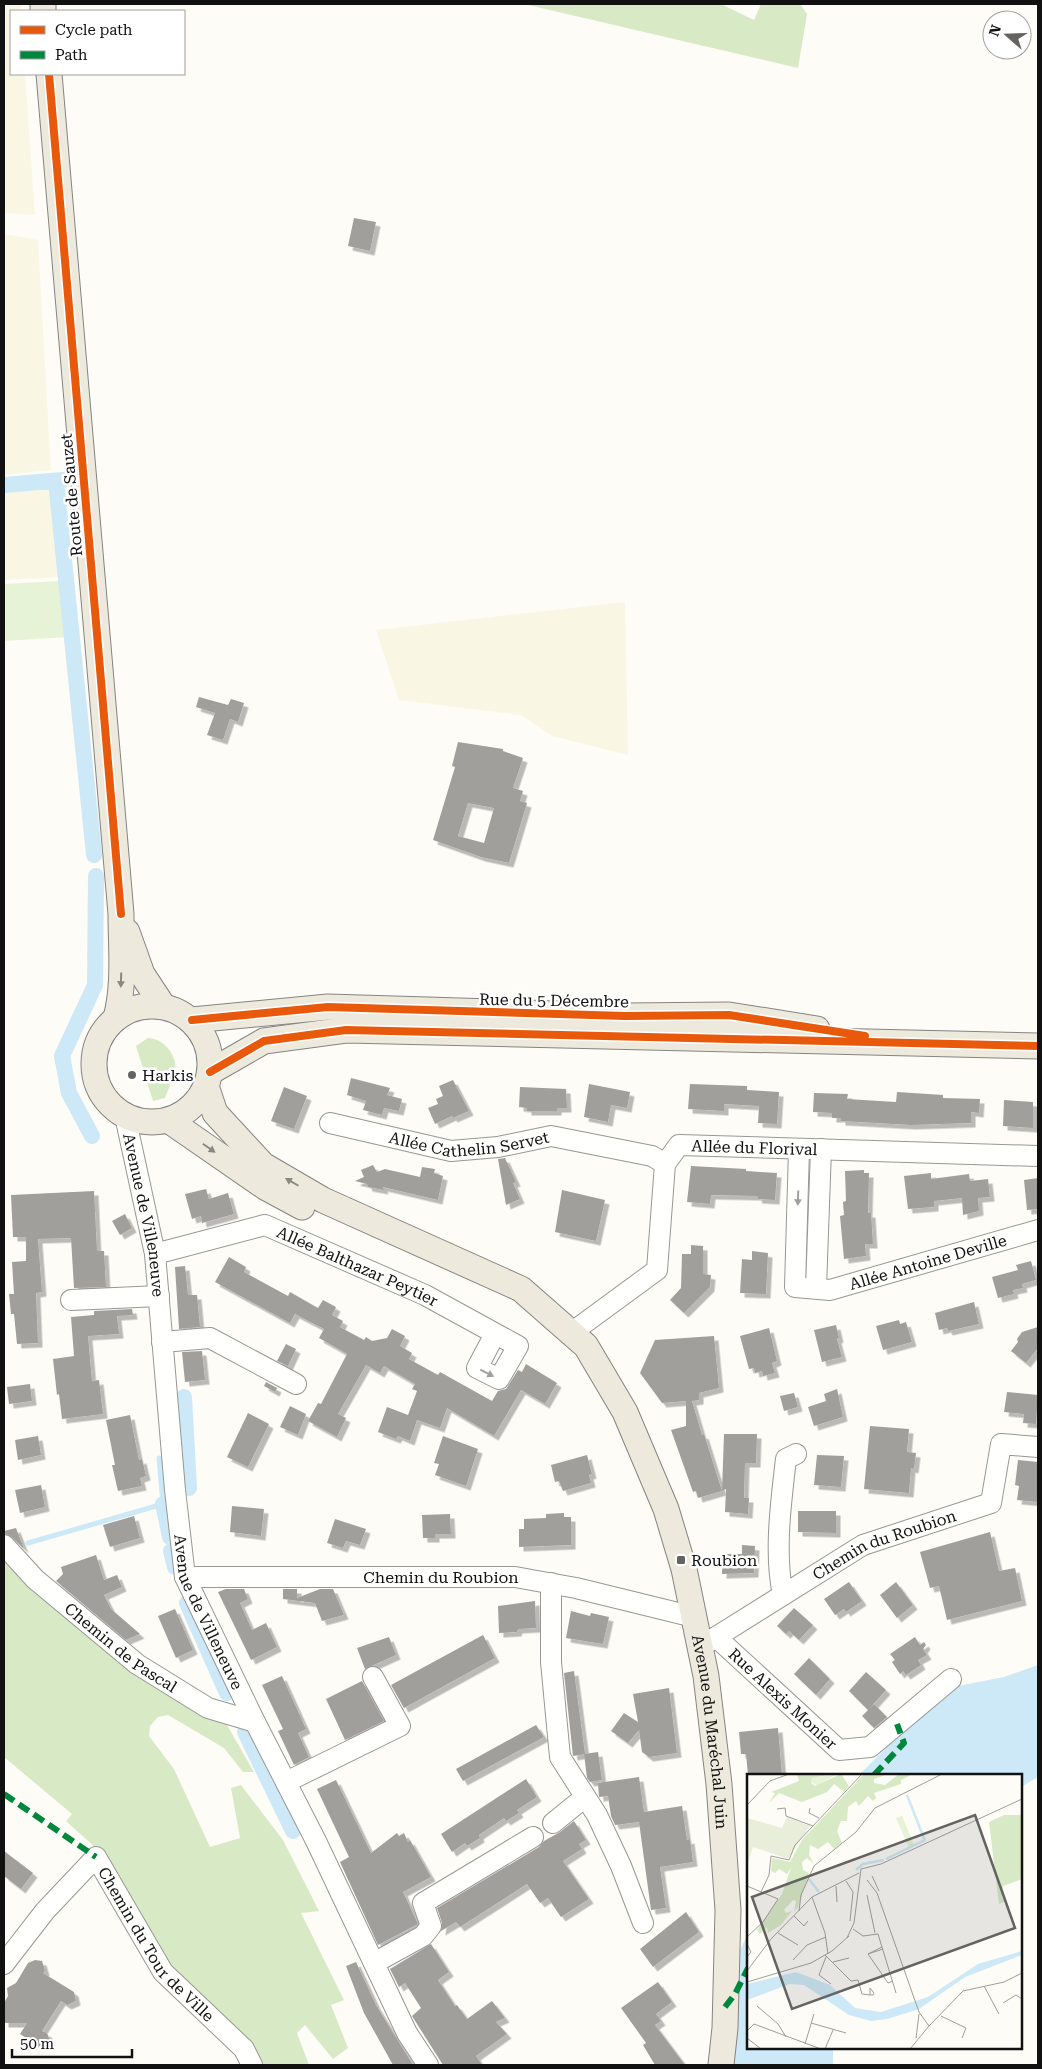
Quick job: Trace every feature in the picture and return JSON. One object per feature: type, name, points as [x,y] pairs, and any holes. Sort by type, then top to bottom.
[{"type":"main road","name":"Route de Sauzet","points":[[49,75],[121,914],[120,1003],[116,1018]]},
{"type":"main road","name":"Route de Sauzet","points":[[121,914],[142,974],[163,1006]]},
{"type":"main road","points":[[208,1079],[197,1101],[184,1113],[168,1120],[154,1123],[139,1122],[125,1116],[110,1105],[99,1089],[93,1070],[95,1050],[102,1032],[116,1018],[130,1009],[146,1005],[163,1006],[178,1011],[192,1020],[203,1035],[210,1053],[208,1079],[215,1113],[263,1165],[323,1200],[522,1289],[586,1346],[625,1412]]},
{"type":"main road","name":"Rue du 5 Décembre","points":[[192,1020],[328,1008],[625,1016],[729,1015],[914,1044]]},
{"type":"main road","name":"Rue du 5 Décembre","points":[[208,1079],[264,1041],[346,1030],[1038,1046]]},
{"type":"main road","points":[[168,1120],[265,1187],[304,1208],[520,1306],[577,1353],[625,1412]]},
{"type":"main road","name":"Avenue du Maréchal Juin","points":[[625,1412],[666,1509],[684,1569],[694,1617],[708,1642],[706,1676],[719,1784],[728,1910],[725,2028],[721,2065]]},
{"type":"street","name":"Avenue de Villeneuve","points":[[125,1116],[155,1254],[175,1490],[186,1577],[408,2033],[428,2065]]},
{"type":"street","name":"Allée Cathelin Servet","points":[[330,1123],[451,1151],[498,1147],[551,1136],[652,1156],[665,1164]]},
{"type":"street","name":"Allée du Florival","points":[[665,1164],[679,1145],[1038,1156]]},
{"type":"street","name":"Allée Antoine Deville","points":[[799,1149],[795,1287],[830,1290],[1038,1230]]},
{"type":"street","points":[[816,1288],[820,1149]]},
{"type":"street","points":[[571,1333],[657,1270],[665,1164]]},
{"type":"street","name":"Allée Balthazar Peytier","points":[[155,1254],[265,1225],[425,1295],[496,1334]]},
{"type":"street","points":[[71,1300],[158,1296]]},
{"type":"street","points":[[162,1342],[210,1338],[296,1384]]},
{"type":"street","name":"Chemin du Roubion","points":[[708,1642],[863,1545],[992,1503],[1001,1444],[1038,1447]]},
{"type":"street","points":[[783,1595],[779,1575],[782,1492],[786,1459],[796,1454]]},
{"type":"street","name":"Chemin de Pascal","points":[[4,1544],[35,1579],[137,1664],[208,1708],[255,1722]]},
{"type":"street","name":"Chemin du Roubion","points":[[186,1577],[515,1577],[576,1588],[694,1617]]},
{"type":"street","points":[[551,1583],[550,1662],[560,1757],[597,1815],[621,1866],[643,1923]]},
{"type":"street","name":"Rue Alexis Monier","points":[[708,1642],[839,1750],[870,1747],[951,1679]]},
{"type":"street","points":[[286,1782],[400,1726],[373,1677]]},
{"type":"street","points":[[553,1823],[585,1797]]},
{"type":"street","points":[[374,1963],[423,1936],[431,1926],[423,1903],[533,1837]]},
{"type":"street","name":"Chemin du Tour de Ville","points":[[4,1964],[45,1910],[96,1857],[163,1972],[244,2049],[252,2065]]},
{"type":"shaded area","points":[[4,4],[21,4],[21,10],[10,10],[10,75],[25,75],[35,215],[4,213]]},
{"type":"shaded area","points":[[4,234],[38,240],[51,470],[4,475]]},
{"type":"shaded area","points":[[51,479],[63,577],[4,580],[4,484]]},
{"type":"shaded area","points":[[625,602],[628,755],[552,736],[521,715],[399,700],[376,630]]},
{"type":"green space","points":[[524,4],[721,4],[754,20],[761,4],[800,4],[807,14],[798,68]]},
{"type":"green space","points":[[60,581],[68,637],[4,641],[4,584]]},
{"type":"green space","points":[[148,1038],[159,1041],[168,1048],[175,1065],[175,1071],[165,1098],[153,1101],[136,1046]]},
{"type":"green space","points":[[4,1555],[147,1681],[227,1725],[254,1772],[243,1772],[224,1748],[168,1715],[158,1717],[150,1726],[149,1736],[174,1769],[210,1847],[240,1838],[231,1788],[241,1785],[283,1840],[319,1911],[301,1913],[344,2000],[331,2005],[348,2048],[333,2059],[305,2025],[297,2033],[309,2065],[262,2065],[169,1966],[109,1860],[66,1821],[72,1814],[4,1757]]},
{"type":"water","points":[[1038,1665],[1038,1777],[1022,1786],[1022,1774],[860,1774],[904,1730],[958,1686],[1004,1677]]},
{"type":"water","points":[[747,1935],[747,2049],[833,2049],[833,2065],[732,2065],[737,1957]]},
{"type":"building","points":[[354,218],[376,222],[370,251],[348,246]]},
{"type":"building","points":[[199,697],[228,705],[231,699],[244,703],[238,722],[230,719],[223,740],[207,735],[215,713],[196,707]]},
{"type":"building","points":[[458,742],[503,749],[503,751],[523,758],[513,788],[523,791],[520,801],[527,803],[509,863],[481,857],[433,840],[455,767],[452,766]],"holes":[[[468,803],[494,808],[484,843],[458,836]]]},
{"type":"building","points":[[351,1078],[390,1088],[387,1095],[402,1099],[399,1111],[384,1108],[382,1115],[363,1110],[366,1101],[347,1095]]},
{"type":"building","points":[[453,1080],[469,1111],[435,1124],[428,1108],[438,1104],[436,1099],[443,1096],[439,1086]]},
{"type":"building","points":[[589,1084],[630,1092],[627,1108],[611,1105],[608,1122],[584,1117]]},
{"type":"building","points":[[690,1084],[747,1086],[747,1090],[779,1092],[777,1124],[758,1123],[759,1106],[724,1104],[724,1111],[688,1109]]},
{"type":"building","points":[[284,1087],[307,1096],[294,1129],[271,1121]]},
{"type":"building","points":[[520,1087],[566,1089],[567,1108],[557,1108],[557,1111],[527,1111],[527,1108],[519,1107]]},
{"type":"building","points":[[897,1092],[943,1095],[943,1098],[980,1099],[979,1113],[971,1112],[971,1123],[911,1125],[841,1121],[841,1118],[832,1118],[832,1113],[813,1112],[814,1093],[848,1094],[847,1099],[896,1102]]},
{"type":"building","points":[[1004,1100],[1033,1102],[1033,1128],[1003,1126]]},
{"type":"building","points":[[505,1158],[516,1182],[513,1183],[520,1199],[506,1205],[498,1159]]},
{"type":"building","points":[[373,1165],[377,1172],[385,1169],[420,1177],[422,1167],[435,1169],[434,1173],[443,1176],[438,1200],[383,1187],[384,1190],[368,1187],[367,1184],[355,1181],[364,1177],[361,1170]]},
{"type":"building","points":[[691,1166],[777,1173],[775,1200],[758,1199],[757,1196],[711,1195],[710,1204],[687,1202]]},
{"type":"building","points":[[864,1170],[864,1173],[869,1173],[868,1213],[871,1213],[873,1244],[865,1244],[866,1256],[844,1259],[840,1216],[844,1215],[843,1202],[846,1201],[845,1171]]},
{"type":"building","points":[[931,1173],[931,1179],[969,1174],[970,1181],[988,1179],[990,1197],[978,1198],[979,1211],[963,1215],[962,1198],[934,1201],[934,1207],[908,1209],[904,1176]]},
{"type":"building","points":[[1038,1178],[1038,1209],[1027,1210],[1024,1180]]},
{"type":"building","points":[[206,1189],[209,1199],[228,1193],[234,1214],[202,1223],[201,1216],[192,1219],[185,1194]]},
{"type":"building","points":[[562,1190],[605,1200],[596,1241],[555,1232]]},
{"type":"building","points":[[94,1191],[97,1251],[104,1251],[106,1287],[74,1288],[71,1238],[38,1239],[42,1292],[36,1293],[38,1343],[17,1344],[14,1314],[11,1314],[9,1294],[14,1294],[12,1262],[26,1261],[26,1237],[13,1237],[11,1195]]},
{"type":"building","points":[[125,1214],[132,1228],[120,1235],[112,1221]]},
{"type":"building","points":[[691,1245],[703,1246],[703,1274],[711,1275],[710,1287],[684,1313],[670,1300],[681,1288],[682,1254],[691,1254]]},
{"type":"building","points":[[752,1251],[768,1253],[766,1294],[740,1293],[742,1259],[752,1260]]},
{"type":"building","points":[[229,1257],[246,1267],[244,1272],[288,1296],[290,1292],[318,1308],[323,1300],[336,1307],[332,1315],[343,1321],[340,1327],[364,1340],[366,1337],[372,1341],[387,1338],[392,1329],[405,1336],[400,1346],[412,1353],[409,1359],[438,1375],[440,1372],[492,1401],[498,1391],[506,1389],[518,1370],[522,1372],[526,1364],[557,1383],[545,1404],[521,1390],[494,1436],[447,1408],[440,1428],[417,1420],[410,1441],[398,1436],[396,1439],[378,1432],[387,1407],[408,1415],[417,1391],[412,1389],[415,1384],[384,1366],[380,1373],[366,1365],[338,1414],[346,1418],[337,1437],[308,1421],[318,1403],[321,1404],[347,1354],[319,1338],[324,1329],[295,1314],[290,1323],[215,1282]]},
{"type":"building","points":[[1031,1261],[1036,1280],[1022,1284],[1023,1288],[1013,1290],[1014,1294],[998,1298],[992,1277],[1018,1270],[1016,1265]]},
{"type":"building","points":[[185,1266],[188,1295],[197,1295],[200,1327],[179,1329],[175,1267]]},
{"type":"building","points":[[974,1302],[979,1324],[948,1331],[947,1328],[939,1330],[935,1313]]},
{"type":"building","points":[[132,1309],[133,1315],[117,1316],[119,1334],[88,1336],[92,1381],[99,1380],[103,1414],[62,1419],[53,1359],[74,1356],[71,1317],[94,1315],[94,1311]]},
{"type":"building","points":[[899,1320],[900,1324],[906,1322],[912,1342],[883,1350],[876,1326]]},
{"type":"building","points":[[836,1325],[839,1338],[837,1339],[842,1357],[822,1362],[814,1330]]},
{"type":"building","points":[[1038,1327],[1038,1348],[1026,1363],[1011,1351],[1018,1342],[1017,1339],[1022,1332]]},
{"type":"building","points":[[769,1328],[777,1361],[772,1363],[775,1373],[763,1376],[762,1371],[755,1373],[754,1368],[749,1369],[740,1336]]},
{"type":"building","points":[[714,1336],[719,1388],[699,1393],[699,1400],[692,1401],[722,1491],[698,1498],[696,1491],[693,1492],[671,1430],[686,1426],[686,1401],[662,1403],[640,1373],[655,1340]]},
{"type":"building","points":[[286,1344],[296,1349],[288,1366],[277,1361]]},
{"type":"building","points":[[202,1351],[205,1380],[185,1382],[182,1352]]},
{"type":"building","points":[[266,1382],[277,1388],[275,1392],[264,1386]]},
{"type":"building","points":[[30,1384],[32,1401],[9,1404],[7,1387]]},
{"type":"building","points":[[837,1389],[843,1417],[814,1426],[808,1407],[826,1401],[824,1394]]},
{"type":"building","points":[[1007,1392],[1038,1395],[1036,1424],[1023,1423],[1024,1414],[1004,1412]]},
{"type":"building","points":[[794,1393],[798,1407],[784,1411],[780,1396]]},
{"type":"building","points":[[290,1406],[306,1414],[298,1435],[280,1427]]},
{"type":"building","points":[[248,1413],[269,1424],[248,1467],[227,1457]]},
{"type":"building","points":[[130,1415],[139,1460],[142,1459],[146,1476],[140,1478],[142,1486],[118,1491],[112,1465],[115,1465],[106,1420]]},
{"type":"building","points":[[870,1426],[909,1429],[907,1452],[916,1453],[914,1469],[911,1468],[909,1493],[864,1489]]},
{"type":"building","points":[[724,1434],[757,1434],[756,1463],[745,1463],[744,1498],[749,1498],[748,1514],[725,1512],[726,1489],[722,1491]]},
{"type":"building","points":[[38,1436],[41,1455],[18,1460],[15,1440]]},
{"type":"building","points":[[443,1436],[478,1449],[466,1486],[435,1475],[439,1464],[434,1463]]},
{"type":"building","points":[[587,1455],[592,1474],[589,1475],[591,1483],[563,1491],[559,1481],[555,1482],[551,1465]]},
{"type":"building","points":[[817,1455],[844,1456],[841,1487],[814,1485]]},
{"type":"building","points":[[1018,1460],[1038,1462],[1038,1502],[1017,1500],[1019,1486],[1015,1485]]},
{"type":"building","points":[[41,1485],[45,1507],[20,1513],[15,1490]]},
{"type":"building","points":[[232,1506],[264,1509],[261,1536],[230,1532]]},
{"type":"building","points":[[798,1511],[836,1511],[836,1533],[798,1532]]},
{"type":"building","points":[[564,1513],[564,1517],[571,1517],[571,1545],[519,1547],[519,1529],[524,1529],[524,1519],[546,1518],[546,1514]]},
{"type":"building","points":[[450,1514],[451,1534],[435,1534],[435,1538],[423,1538],[422,1515]]},
{"type":"building","points":[[134,1516],[140,1538],[110,1547],[103,1525]]},
{"type":"building","points":[[335,1519],[366,1529],[360,1545],[346,1541],[343,1548],[327,1543]]},
{"type":"building","points":[[16,1528],[24,1549],[12,1537],[4,1533],[4,1531]]},
{"type":"building","points":[[990,1532],[999,1571],[1015,1568],[1022,1601],[947,1620],[939,1586],[930,1588],[920,1552]]},
{"type":"building","points":[[742,1545],[755,1546],[754,1573],[722,1574],[723,1554],[742,1554]]},
{"type":"building","points":[[96,1555],[104,1580],[117,1575],[122,1587],[104,1595],[111,1609],[140,1634],[126,1640],[56,1581],[63,1574],[61,1567]]},
{"type":"building","points":[[849,1582],[862,1601],[846,1612],[844,1609],[835,1615],[824,1599]]},
{"type":"building","points":[[896,1582],[913,1605],[897,1618],[880,1595]]},
{"type":"building","points":[[226,1589],[244,1589],[248,1599],[240,1603],[252,1630],[266,1623],[277,1647],[251,1660],[218,1592]]},
{"type":"building","points":[[283,1589],[297,1589],[297,1598],[320,1589],[333,1589],[344,1615],[322,1621],[315,1603],[283,1599]]},
{"type":"building","points":[[535,1601],[536,1628],[499,1633],[498,1606]]},
{"type":"building","points":[[794,1608],[813,1625],[799,1640],[789,1631],[786,1634],[777,1626]]},
{"type":"building","points":[[175,1609],[193,1650],[176,1658],[158,1616]]},
{"type":"building","points":[[571,1611],[590,1616],[591,1613],[609,1617],[603,1644],[566,1638]]},
{"type":"building","points":[[483,1635],[495,1658],[404,1708],[391,1685]]},
{"type":"building","points":[[389,1637],[396,1655],[365,1669],[357,1648]]},
{"type":"building","points":[[915,1637],[920,1645],[924,1642],[926,1645],[923,1649],[927,1655],[918,1660],[921,1665],[906,1675],[903,1671],[900,1674],[892,1662],[895,1660],[890,1654]]},
{"type":"building","points":[[809,1658],[830,1679],[816,1695],[794,1674]]},
{"type":"building","points":[[574,1671],[585,1754],[573,1756],[564,1673]]},
{"type":"building","points":[[866,1672],[886,1690],[868,1710],[849,1691]]},
{"type":"building","points":[[282,1676],[306,1729],[298,1733],[309,1757],[294,1765],[278,1731],[283,1729],[262,1685]]},
{"type":"building","points":[[362,1681],[384,1721],[345,1740],[326,1699]]},
{"type":"building","points":[[669,1688],[677,1753],[649,1757],[642,1752],[639,1730],[628,1743],[611,1731],[624,1713],[638,1722],[633,1694]]},
{"type":"building","points":[[874,1704],[887,1717],[874,1728],[862,1716]]},
{"type":"building","points":[[536,1725],[544,1737],[463,1781],[456,1769]]},
{"type":"building","points":[[778,1728],[782,1774],[748,1774],[746,1754],[741,1754],[739,1732]]},
{"type":"building","points":[[598,1752],[602,1780],[590,1782],[587,1778],[584,1754]]},
{"type":"building","points":[[639,1777],[644,1812],[682,1806],[687,1840],[690,1839],[693,1862],[660,1867],[666,1908],[651,1910],[639,1822],[615,1825],[611,1816],[608,1796],[599,1797],[598,1783]]},
{"type":"building","points":[[526,1779],[537,1797],[517,1810],[519,1813],[506,1821],[504,1818],[479,1835],[480,1838],[467,1846],[465,1843],[452,1852],[441,1834]]},
{"type":"building","points":[[336,1780],[371,1853],[397,1833],[399,1836],[404,1833],[431,1877],[403,1892],[418,1924],[378,1945],[340,1862],[349,1857],[317,1789]]},
{"type":"building","points":[[574,1821],[586,1840],[579,1844],[582,1849],[563,1861],[589,1899],[561,1917],[548,1898],[540,1903],[527,1884],[460,1927],[456,1922],[441,1931],[442,1923],[437,1908],[539,1847],[544,1841]]},
{"type":"building","points":[[4,1851],[33,1873],[21,1889],[4,1876]]},
{"type":"building","points":[[686,1912],[699,1932],[653,1967],[640,1949]]},
{"type":"building","points":[[431,1944],[449,1972],[438,1980],[455,2006],[457,2005],[467,2019],[492,2001],[505,2018],[496,2022],[507,2034],[476,2056],[482,2065],[443,2065],[412,2016],[421,2008],[405,1983],[399,1987],[390,1969]]},
{"type":"building","points":[[35,1960],[42,1961],[45,1971],[43,1973],[74,1992],[76,2001],[67,2005],[61,2001],[42,2031],[47,2033],[51,2044],[39,2046],[20,2034],[27,2023],[4,2023],[4,2003],[8,1996],[7,1988],[16,1983],[28,1963]]},
{"type":"building","points":[[356,1962],[376,2005],[413,2065],[393,2065],[364,2013],[346,1966]]},
{"type":"building","points":[[658,1982],[672,2002],[656,2014],[661,2021],[655,2025],[685,2065],[655,2065],[643,2045],[646,2043],[621,2008]]},
{"type":"waterway","points":[[4,485],[63,480]]},
{"type":"waterway","points":[[56,481],[94,855]]},
{"type":"waterway","points":[[92,1136],[69,1093],[62,1056],[95,985],[96,876]]},
{"type":"waterway","points":[[184,1397],[189,1488]]},
{"type":"waterway","points":[[28,1543],[163,1504],[159,1458]]},
{"type":"waterway","points":[[163,1504],[170,1537]]},
{"type":"waterway","points":[[171,1551],[175,1567]]},
{"type":"waterway","points":[[187,1603],[227,1693]]},
{"type":"waterway","points":[[245,1732],[293,1831]]},
{"type":"marked path","points":[[875,1774],[904,1743],[897,1724]]},
{"type":"marked path","points":[[4,1794],[96,1857]]},
{"type":"marked path","points":[[725,2007],[735,1994],[747,1970]]},
{"type":"cycle path","points":[[49,75],[121,914]]},
{"type":"cycle path","points":[[192,1020],[328,1007],[625,1016],[729,1015],[865,1036]]},
{"type":"cycle path","points":[[210,1072],[264,1041],[346,1030],[1038,1046]]},
{"type":"place","name":"Harkis","points":[[132,1075]]},
{"type":"place","name":"Roubion","points":[[681,1560]]}]
